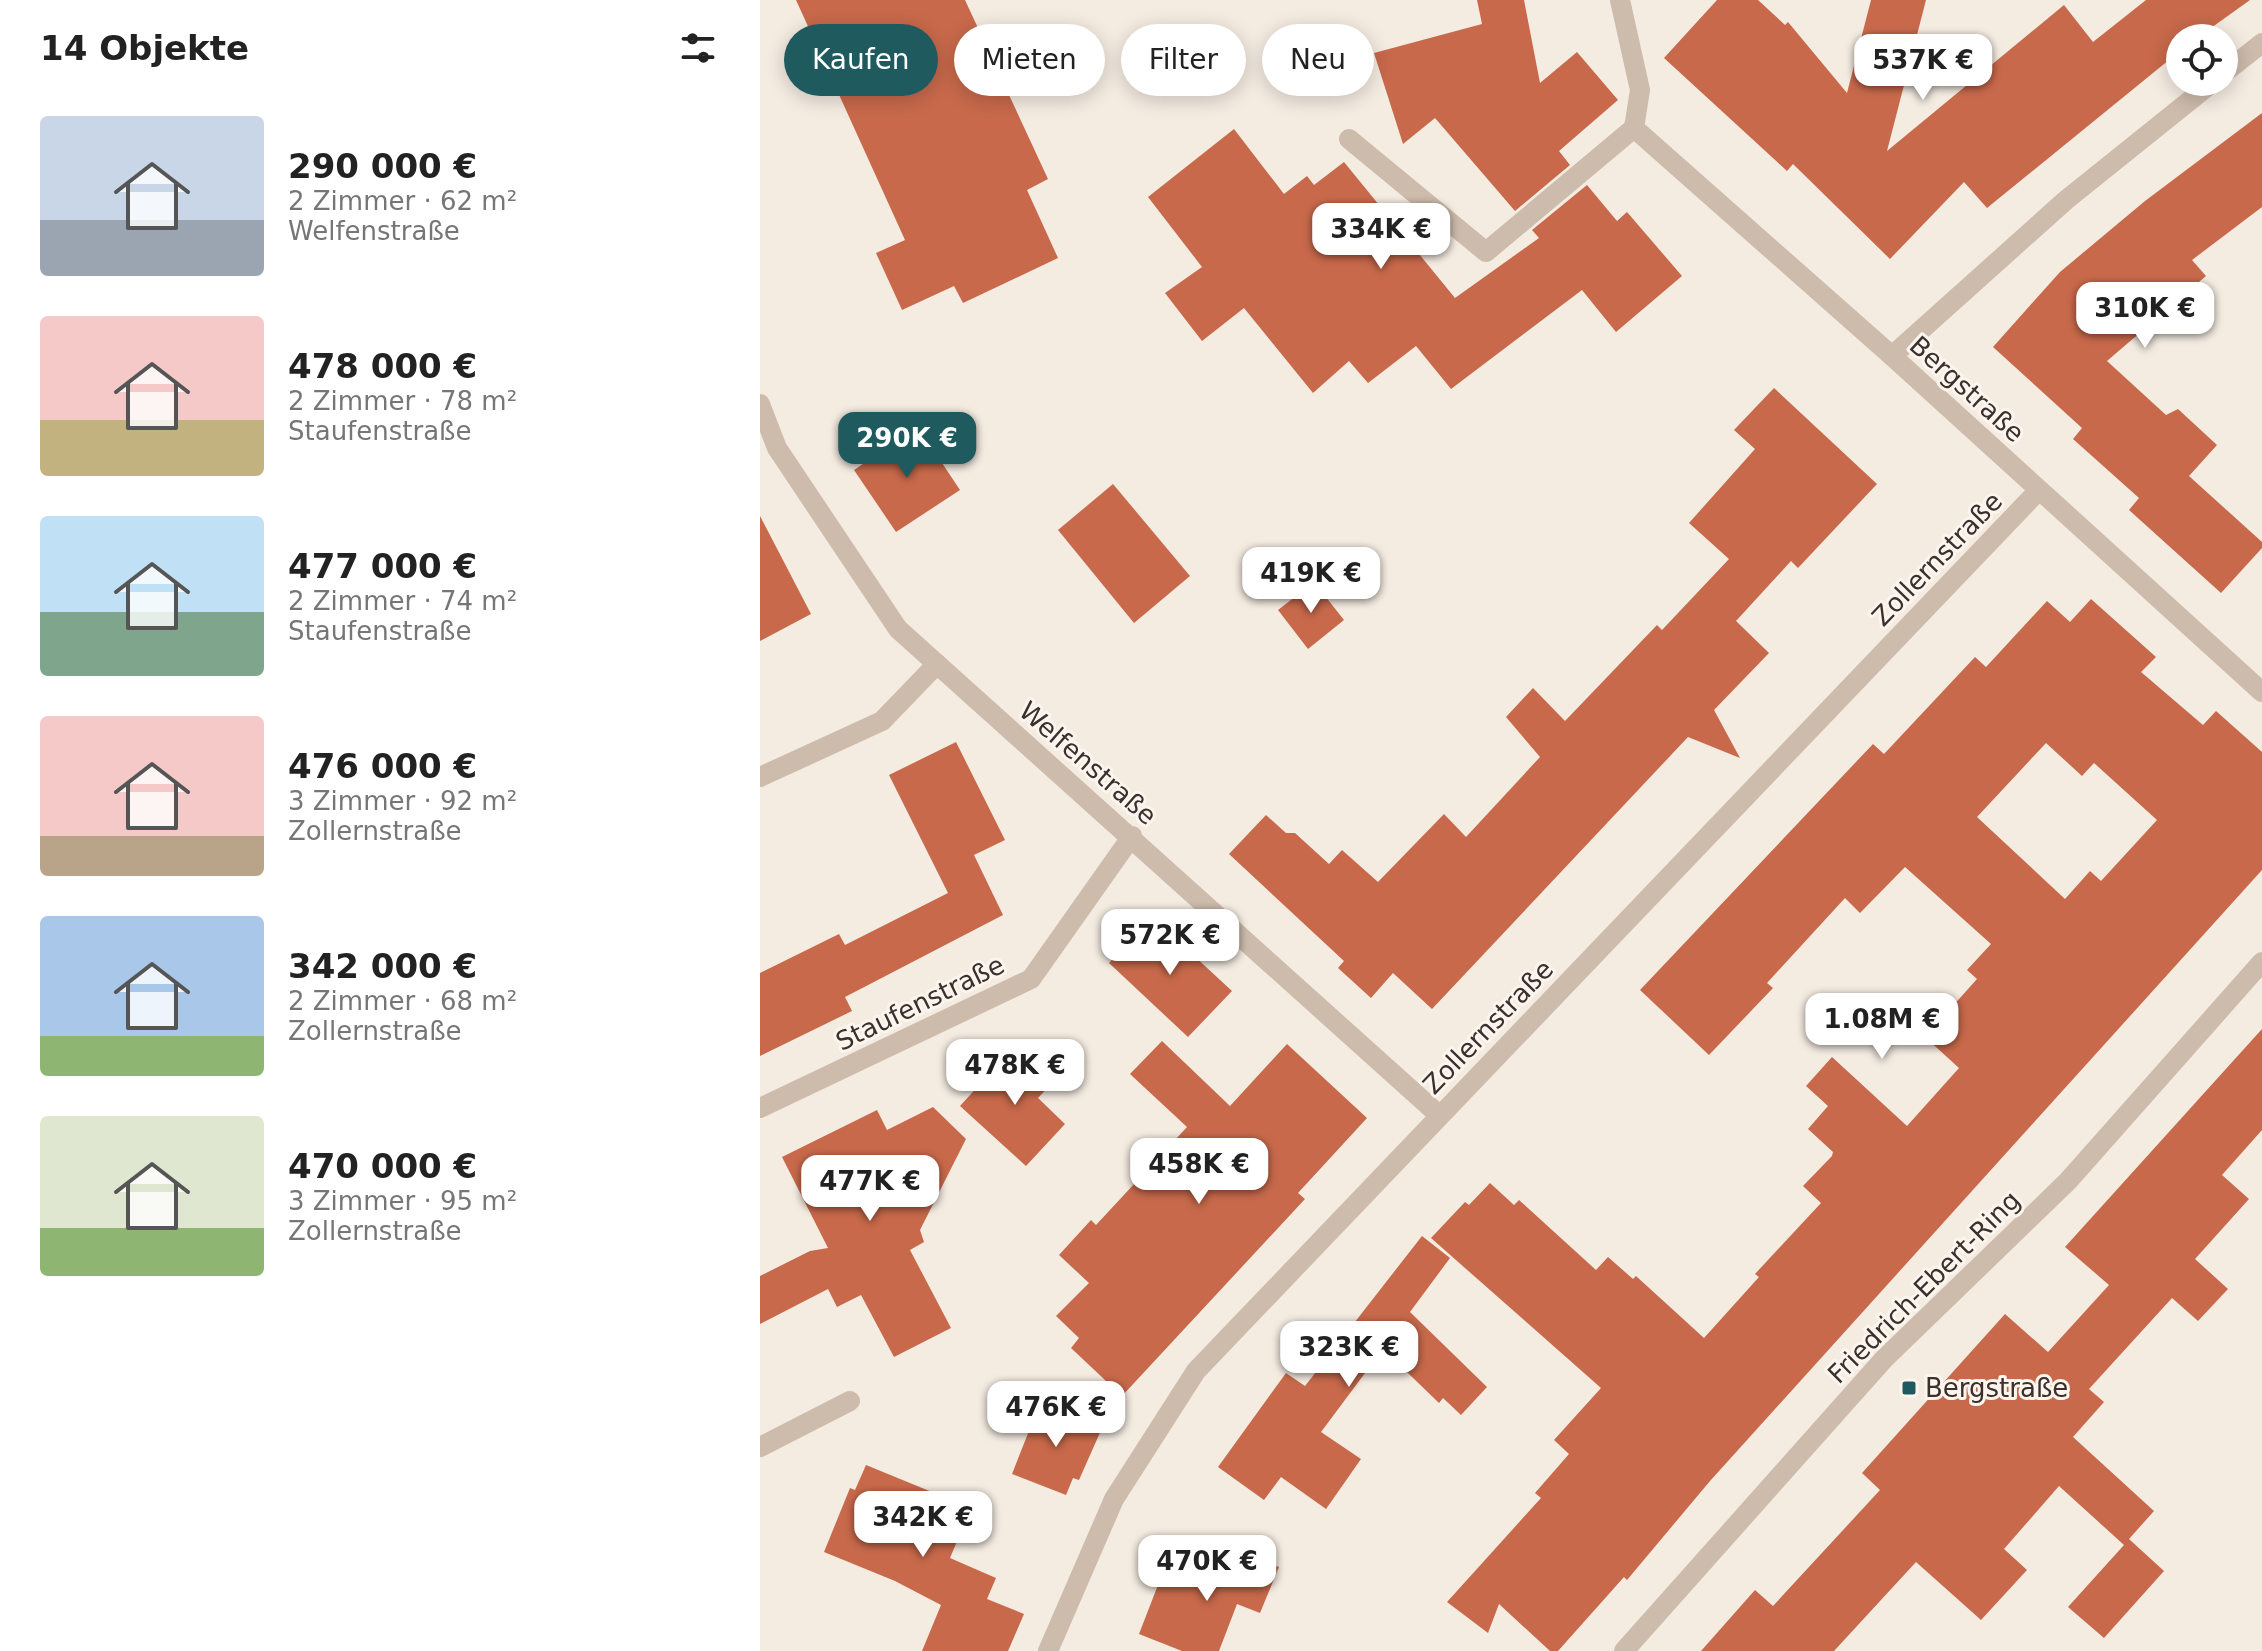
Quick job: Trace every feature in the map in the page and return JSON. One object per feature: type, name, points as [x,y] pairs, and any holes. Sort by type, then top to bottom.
[{"type":"street","points":[[1349,139],[1486,252],[1634,128],[1640,90],[1620,0]]},
{"type":"street","points":[[2238,62],[2262,43]]},
{"type":"street","points":[[1892,356],[2066,200],[2196,96]]},
{"type":"street","name":"Bergstraße","points":[[1634,128],[1892,356],[2262,692]]},
{"type":"street","name":"Welfenstraße","points":[[760,404],[769,453],[898,629],[1439,1115]]},
{"type":"street","name":"Zollernstraße","points":[[1048,1651],[1114,1499],[1196,1371],[2039,490]]},
{"type":"street","points":[[760,777],[882,721],[937,664]]},
{"type":"street","name":"Staufenstraße","points":[[760,1108],[1031,979],[1132,836]]},
{"type":"street","name":"Friedrich-Ebert-Ring","points":[[1624,1651],[1884,1359],[2068,1181],[2262,962]]},
{"type":"street","points":[[760,1447],[850,1401]]},
{"type":"building","points":[[796,0],[965,0],[976,24],[954,24],[954,96],[1010,96],[1048,179],[1027,190],[1058,258],[963,303],[954,286],[902,310],[876,253],[905,240],[840,96],[938,96],[938,24],[807,24]]},
{"type":"building","points":[[1477,0],[1524,0],[1540,83],[1577,52],[1618,100],[1559,151],[1570,165],[1515,211],[1435,118],[1403,144],[1374,53],[1482,24]]},
{"type":"building","points":[[1717,0],[1758,0],[1785,25],[1788,22],[1847,93],[1871,0],[1926,0],[1887,151],[2064,5],[2093,42],[2146,0],[2250,0],[2217,24],[2166,24],[2166,62],[1987,208],[1964,182],[1890,259],[1793,164],[1787,171],[1664,58]]},
{"type":"building","points":[[2262,113],[2262,207],[2192,260],[2206,276],[2107,361],[2166,415],[2178,409],[2217,445],[2189,476],[2262,542],[2262,548],[2221,593],[2129,510],[2139,498],[2073,439],[2082,428],[1993,347],[2060,272],[2145,201]]},
{"type":"building","points":[[1234,129],[1284,194],[1307,176],[1314,185],[1344,162],[1455,298],[1539,238],[1532,230],[1587,185],[1617,221],[1627,212],[1682,276],[1616,332],[1582,290],[1451,389],[1416,346],[1368,383],[1349,361],[1313,393],[1244,308],[1202,341],[1165,293],[1202,267],[1148,197]]},
{"type":"building","points":[[1774,388],[1877,484],[1798,568],[1791,561],[1736,621],[1769,653],[1714,710],[1740,758],[1688,737],[1432,1009],[1393,973],[1371,998],[1338,968],[1344,961],[1229,854],[1266,815],[1286,833],[1295,833],[1329,864],[1342,850],[1378,882],[1444,814],[1466,837],[1540,757],[1506,717],[1533,688],[1565,721],[1657,625],[1662,630],[1729,559],[1689,523],[1755,449],[1734,430]]},
{"type":"building","points":[[918,427],[960,490],[896,532],[854,470]]},
{"type":"building","points":[[1113,484],[1190,576],[1134,623],[1058,530]]},
{"type":"building","points":[[760,516],[811,614],[760,641]]},
{"type":"building","points":[[1314,582],[1344,620],[1308,649],[1278,610]]},
{"type":"building","points":[[2091,599],[2156,657],[2141,672],[2203,725],[2216,711],[2262,752],[2262,870],[1710,1481],[1627,1580],[1624,1577],[1558,1651],[1550,1651],[1499,1604],[1488,1633],[1447,1602],[1541,1498],[1535,1493],[1569,1454],[1554,1440],[1601,1388],[1431,1238],[1465,1202],[1469,1205],[1490,1183],[1514,1205],[1519,1200],[1596,1270],[1608,1257],[1633,1279],[1636,1276],[1704,1338],[1759,1277],[1755,1274],[1821,1203],[1803,1186],[1832,1156],[1833,1152],[1808,1129],[1828,1106],[1806,1086],[1832,1057],[1907,1126],[1959,1068],[1925,1037],[1977,979],[1967,970],[1991,944],[1905,867],[1860,913],[1845,898],[1767,983],[1773,988],[1709,1055],[1640,990],[1873,744],[1884,754],[1975,657],[1986,667],[2047,601],[2070,622]],"holes":[[[2046,743],[2082,776],[2094,763],[2157,820],[2101,881],[2090,871],[2065,899],[1977,817]]]},
{"type":"building","points":[[956,742],[1005,840],[974,855],[1003,915],[845,997],[852,1011],[760,1056],[760,973],[839,934],[845,945],[948,893],[889,775]]},
{"type":"building","points":[[1152,917],[1232,991],[1188,1037],[1109,963]]},
{"type":"building","points":[[2262,1029],[2262,1130],[2222,1175],[2249,1199],[2195,1259],[2228,1289],[2198,1321],[2172,1298],[2089,1389],[2104,1402],[2073,1437],[2154,1511],[2129,1539],[2164,1571],[2104,1638],[2068,1607],[2124,1545],[2059,1486],[2004,1549],[2027,1570],[1981,1620],[1916,1562],[1834,1651],[1701,1651],[1755,1590],[1773,1606],[1880,1490],[1862,1473],[2005,1314],[2048,1352],[2109,1285],[2065,1247]]},
{"type":"building","points":[[1162,1041],[1230,1106],[1287,1044],[1367,1118],[1298,1193],[1305,1199],[1122,1396],[1071,1348],[1079,1338],[1056,1316],[1089,1283],[1059,1255],[1091,1220],[1096,1225],[1187,1127],[1130,1074]]},
{"type":"building","points":[[1015,1046],[1053,1082],[1038,1098],[1065,1124],[1026,1166],[960,1106]]},
{"type":"building","points":[[933,1107],[966,1139],[920,1230],[924,1242],[910,1250],[951,1328],[894,1357],[861,1295],[837,1307],[828,1289],[760,1324],[760,1276],[810,1251],[828,1248],[782,1157],[877,1110],[887,1130]]},
{"type":"building","points":[[1422,1236],[1450,1258],[1410,1312],[1487,1387],[1461,1415],[1443,1398],[1439,1403],[1383,1349],[1321,1432],[1361,1459],[1326,1509],[1281,1477],[1264,1500],[1218,1467],[1286,1373],[1305,1386]]},
{"type":"building","points":[[1040,1403],[1102,1428],[1079,1480],[1073,1478],[1066,1495],[1012,1474]]},
{"type":"building","points":[[866,1465],[971,1508],[950,1558],[996,1578],[987,1599],[1024,1614],[1008,1651],[922,1651],[941,1605],[895,1581],[824,1552],[850,1488],[855,1490]]},
{"type":"building","points":[[1226,1546],[1279,1567],[1260,1613],[1237,1604],[1219,1651],[1182,1651],[1139,1634],[1163,1572],[1209,1590]]},
{"type":"place","name":"Bergstraße","points":[[1909,1388]]}]
